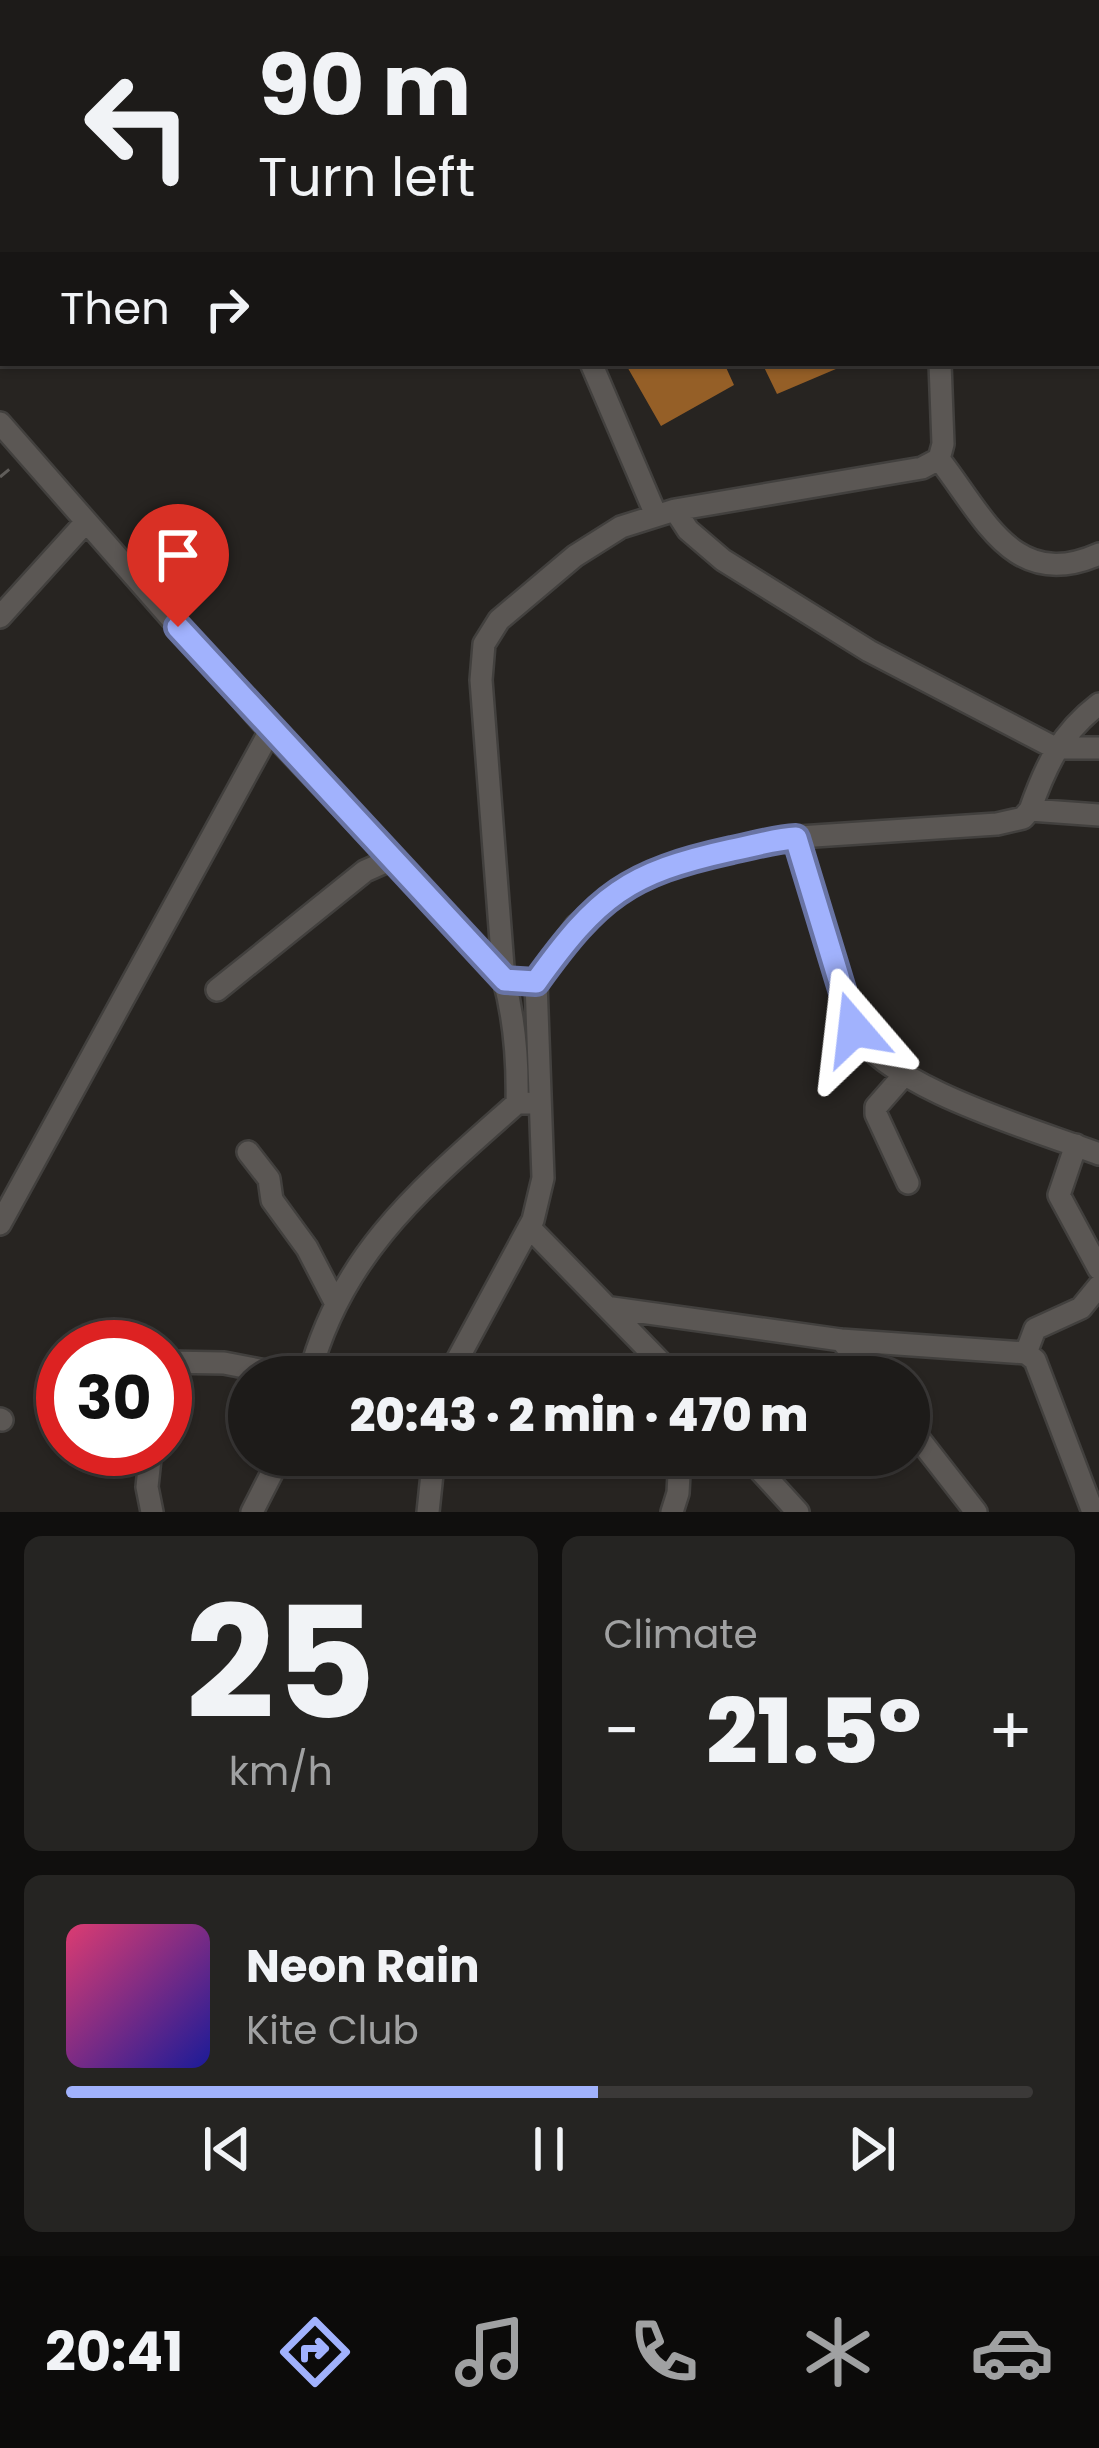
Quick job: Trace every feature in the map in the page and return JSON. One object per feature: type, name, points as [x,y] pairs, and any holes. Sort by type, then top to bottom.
[{"type":"street","points":[[592,366],[665,513],[723,560],[869,651],[1055,748],[1099,748]]},
{"type":"street","points":[[459,1356],[529,1227],[543,1178],[505,980],[482,680],[484,644],[499,620],[575,556],[621,527],[665,513],[922,467],[939,459],[944,444],[940,366]]},
{"type":"street","points":[[0,423],[270,730],[505,980],[536,982]]},
{"type":"street","points":[[939,459],[1001,539],[1028,562],[1049,567],[1074,565],[1099,554]]},
{"type":"street","points":[[0,617],[85,523]]},
{"type":"street","points":[[314,1356],[335,1302],[389,1222],[529,1103],[536,982],[576,926],[620,889],[685,861],[796,838],[997,824],[1023,818],[1055,748],[1099,704]]},
{"type":"street","points":[[0,1224],[270,730]]},
{"type":"street","points":[[1030,810],[1099,815]]},
{"type":"street","points":[[796,838],[854,1029],[874,1055],[904,1075],[1099,1154]]},
{"type":"street","points":[[217,990],[365,871],[392,860]]},
{"type":"street","points":[[904,1075],[876,1107],[876,1114],[908,1183]]},
{"type":"street","points":[[1076,1145],[1059,1195],[1099,1269]]},
{"type":"street","points":[[248,1152],[269,1179],[272,1200],[307,1248],[335,1302]]},
{"type":"street","points":[[529,1227],[656,1356]]},
{"type":"street","points":[[1026,1352],[1035,1330],[1081,1308],[1099,1286]]},
{"type":"street","points":[[612,1308],[842,1340],[1026,1352],[1035,1360],[1094,1512]]},
{"type":"street","points":[[842,1340],[855,1356]]},
{"type":"street","points":[[192,1362],[228,1364]]},
{"type":"street","points":[[930,1453],[976,1512]]},
{"type":"street","points":[[148,1476],[152,1512]]},
{"type":"street","points":[[252,1512],[270,1476]]},
{"type":"street","points":[[428,1512],[432,1476]]},
{"type":"street","points":[[672,1512],[679,1476]]},
{"type":"street","points":[[765,1476],[798,1512]]},
{"type":"shaded area","points":[[627,366],[725,366],[734,385],[661,426]]},
{"type":"shaded area","points":[[763,366],[843,366],[777,394]]},
{"type":"route","points":[[178,627],[505,980],[536,982],[576,926],[620,889],[651,873],[685,861],[796,838],[854,1029]]}]
